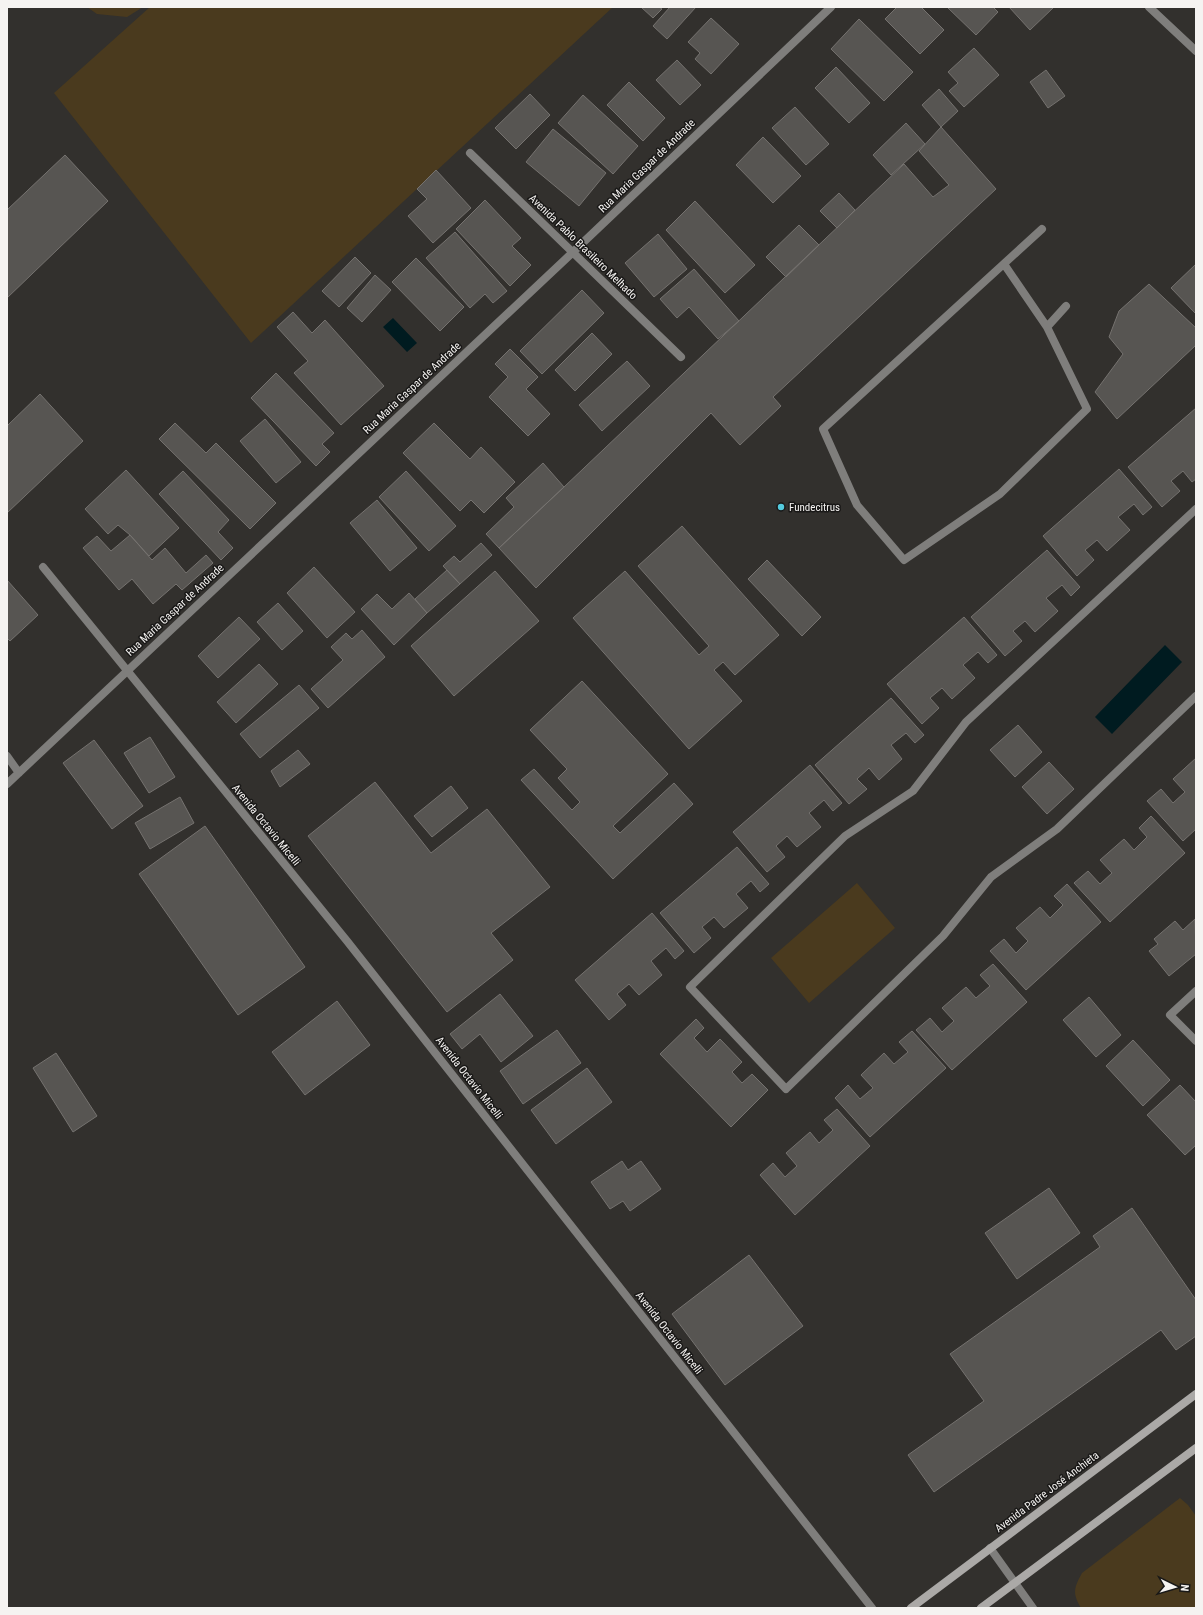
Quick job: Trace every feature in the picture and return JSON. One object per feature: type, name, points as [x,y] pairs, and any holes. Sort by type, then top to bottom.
[{"type":"main road","name":"Avenida Padre José Anchieta","points":[[911,1608],[1196,1394]]},
{"type":"main road","points":[[981,1608],[1196,1448]]},
{"type":"street","name":"Rua Maria Gaspar de Andrade","points":[[7,784],[831,7]]},
{"type":"street","points":[[1149,7],[1196,50]]},
{"type":"street","name":"Avenida Pablo Brasileiro Melhado","points":[[470,153],[681,357]]},
{"type":"street","points":[[1004,264],[1047,327],[1087,409],[1000,494],[904,560],[857,505],[823,429],[1042,229]]},
{"type":"street","points":[[1047,327],[1066,306]]},
{"type":"street","points":[[1196,509],[966,722],[913,791],[845,836],[690,987],[786,1089],[943,936],[991,877],[1057,829],[1196,696]]},
{"type":"street","name":"Avenida Octavio Micelli","points":[[43,568],[347,941],[872,1608]]},
{"type":"street","points":[[7,756],[19,773]]},
{"type":"street","points":[[1196,991],[1170,1016],[1196,1041]]},
{"type":"street","points":[[990,1548],[1033,1608]]},
{"type":"shaded area","points":[[87,7],[143,7],[127,17],[97,14]]},
{"type":"shaded area","points":[[150,7],[613,7],[251,343],[54,93]]},
{"type":"shaded area","points":[[857,883],[895,928],[809,1003],[771,958]]},
{"type":"shaded area","points":[[1180,1498],[1188,1505],[1196,1516],[1196,1608],[1081,1608],[1076,1598],[1075,1590],[1082,1573]]},
{"type":"water","points":[[393,318],[417,343],[407,352],[383,327]]},
{"type":"water","points":[[1165,645],[1182,662],[1112,734],[1095,717]]},
{"type":"building","points":[[641,7],[659,7],[662,9],[653,18]]},
{"type":"building","points":[[670,7],[696,7],[667,39],[653,26]]},
{"type":"building","points":[[897,7],[921,7],[944,30],[920,54],[885,19]]},
{"type":"building","points":[[947,7],[993,7],[998,12],[976,35]]},
{"type":"building","points":[[1009,7],[1054,7],[1030,30]]},
{"type":"building","points":[[711,18],[739,44],[711,74],[695,59],[700,53],[688,42]]},
{"type":"building","points":[[859,19],[913,72],[884,101],[831,49]]},
{"type":"building","points":[[974,48],[999,75],[964,107],[949,91],[958,83],[948,72]]},
{"type":"building","points":[[677,60],[701,85],[680,105],[656,80]]},
{"type":"building","points":[[836,67],[870,103],[849,123],[815,88]]},
{"type":"building","points":[[1046,70],[1065,96],[1048,108],[1030,82]]},
{"type":"building","points":[[629,82],[665,118],[643,141],[607,105]]},
{"type":"building","points":[[939,89],[958,111],[941,127],[922,105]]},
{"type":"building","points":[[530,94],[550,115],[516,149],[495,128]]},
{"type":"building","points":[[583,95],[638,146],[613,174],[558,123]]},
{"type":"building","points":[[795,107],[829,144],[806,165],[772,128]]},
{"type":"building","points":[[906,123],[925,144],[891,175],[873,155]]},
{"type":"building","points":[[941,127],[996,189],[773,397],[781,406],[740,445],[711,413],[536,588],[499,548],[904,164],[933,197],[949,185],[919,151]]},
{"type":"building","points":[[553,129],[606,173],[579,206],[526,162]]},
{"type":"building","points":[[763,137],[801,176],[773,203],[736,165]]},
{"type":"building","points":[[65,155],[108,201],[7,298],[7,210]]},
{"type":"building","points":[[436,170],[471,208],[433,243],[408,216],[427,199],[417,189]]},
{"type":"building","points":[[839,193],[855,210],[837,228],[820,211]]},
{"type":"building","points":[[485,200],[521,238],[512,246],[531,265],[510,286],[456,229]]},
{"type":"building","points":[[695,201],[755,265],[725,293],[666,230]]},
{"type":"building","points":[[799,225],[819,245],[786,277],[766,257]]},
{"type":"building","points":[[455,232],[507,291],[493,303],[485,294],[470,308],[426,258]]},
{"type":"building","points":[[658,234],[687,269],[654,297],[625,263]]},
{"type":"building","points":[[355,257],[371,273],[339,307],[322,291]]},
{"type":"building","points":[[416,258],[464,307],[440,331],[392,282]]},
{"type":"building","points":[[1196,264],[1196,314],[1171,288]]},
{"type":"building","points":[[694,269],[739,321],[718,339],[689,307],[677,318],[660,299]]},
{"type":"building","points":[[375,275],[391,290],[362,322],[347,308]]},
{"type":"building","points":[[1149,284],[1196,328],[1196,345],[1117,419],[1095,392],[1123,354],[1109,337],[1119,311]]},
{"type":"building","points":[[582,290],[604,313],[542,374],[520,351]]},
{"type":"building","points":[[293,312],[312,333],[325,320],[384,386],[341,425],[294,373],[308,361],[277,327]]},
{"type":"building","points":[[592,333],[612,354],[575,391],[555,370]]},
{"type":"building","points":[[510,349],[538,377],[526,389],[550,414],[528,436],[489,397],[508,377],[495,364]]},
{"type":"building","points":[[627,361],[650,386],[602,431],[579,405]]},
{"type":"building","points":[[276,373],[334,433],[322,444],[330,452],[316,466],[251,398]]},
{"type":"building","points":[[40,394],[83,441],[7,513],[7,426]]},
{"type":"building","points":[[1196,408],[1196,479],[1192,482],[1183,471],[1171,481],[1180,491],[1162,507],[1128,467]]},
{"type":"building","points":[[265,419],[301,462],[276,483],[240,441]]},
{"type":"building","points":[[175,423],[206,453],[216,443],[276,503],[250,529],[159,439]]},
{"type":"building","points":[[434,423],[470,459],[481,447],[515,482],[484,513],[471,500],[460,511],[403,453]]},
{"type":"building","points":[[543,463],[564,487],[499,548],[486,534],[514,507],[506,498]]},
{"type":"building","points":[[1119,469],[1152,507],[1143,515],[1134,504],[1118,517],[1130,530],[1107,551],[1097,540],[1085,550],[1094,560],[1077,576],[1043,536]]},
{"type":"building","points":[[126,470],[179,528],[149,556],[130,535],[118,525],[108,534],[85,509]]},
{"type":"building","points":[[183,471],[229,520],[218,532],[233,548],[221,560],[159,494]]},
{"type":"building","points":[[406,471],[456,526],[429,551],[379,497]]},
{"type":"building","points":[[377,500],[417,548],[390,571],[350,523]]},
{"type":"building","points":[[682,526],[779,635],[735,675],[723,662],[714,670],[742,701],[689,749],[573,618],[625,571],[699,655],[709,646],[638,566]]},
{"type":"building","points":[[130,535],[152,560],[165,548],[186,573],[206,555],[213,563],[182,590],[176,584],[153,604],[132,579],[119,590],[83,548],[97,536],[111,551]]},
{"type":"building","points":[[481,543],[492,555],[460,584],[443,566],[454,556],[460,562]]},
{"type":"building","points":[[1047,550],[1080,587],[1071,596],[1062,585],[1046,598],[1058,611],[1035,632],[1025,621],[1013,631],[1022,641],[1005,656],[971,617]]},
{"type":"building","points":[[767,560],[821,617],[802,636],[748,579]]},
{"type":"building","points":[[314,567],[355,612],[327,638],[287,593]]},
{"type":"building","points":[[447,570],[460,584],[427,613],[415,599]]},
{"type":"building","points":[[495,571],[539,621],[454,696],[411,646]]},
{"type":"building","points":[[7,580],[38,615],[10,641],[7,638]]},
{"type":"building","points":[[409,593],[427,613],[394,645],[361,609],[377,594],[392,609]]},
{"type":"building","points":[[278,603],[303,631],[282,650],[257,622]]},
{"type":"building","points":[[239,617],[260,639],[218,678],[198,656]]},
{"type":"building","points":[[964,617],[997,655],[988,663],[978,652],[963,665],[975,678],[952,699],[942,688],[930,698],[939,708],[922,724],[887,684]]},
{"type":"building","points":[[362,630],[385,657],[328,708],[311,689],[343,660],[331,647],[346,633],[352,639]]},
{"type":"building","points":[[259,664],[278,684],[236,723],[217,702]]},
{"type":"building","points":[[582,681],[668,774],[613,826],[620,833],[674,783],[693,804],[613,879],[521,780],[534,769],[572,810],[580,802],[558,778],[567,769],[530,730]]},
{"type":"building","points":[[299,685],[319,708],[260,758],[240,734]]},
{"type":"building","points":[[891,698],[924,735],[915,743],[906,733],[891,745],[902,759],[879,780],[869,768],[857,779],[867,789],[849,804],[815,765]]},
{"type":"building","points":[[1018,725],[1042,752],[1015,777],[990,750]]},
{"type":"building","points":[[150,737],[175,777],[149,793],[124,753]]},
{"type":"building","points":[[94,740],[143,806],[112,829],[63,763]]},
{"type":"building","points":[[298,750],[310,764],[280,787],[271,771]]},
{"type":"building","points":[[1196,758],[1196,829],[1183,841],[1147,801],[1161,789],[1173,803],[1185,792],[1173,779]]},
{"type":"building","points":[[1049,762],[1074,789],[1047,814],[1022,787]]},
{"type":"building","points":[[810,765],[842,803],[833,811],[824,800],[809,813],[821,827],[797,847],[787,836],[776,846],[785,857],[767,872],[733,832]]},
{"type":"building","points":[[375,782],[431,853],[487,809],[550,887],[491,933],[513,960],[447,1012],[308,836]]},
{"type":"building","points":[[451,786],[468,808],[432,837],[414,816]]},
{"type":"building","points":[[180,797],[194,823],[150,849],[135,823]]},
{"type":"building","points":[[1151,816],[1185,853],[1110,922],[1074,883],[1088,871],[1100,884],[1112,873],[1100,860],[1124,839],[1134,850],[1147,837],[1139,828]]},
{"type":"building","points":[[205,826],[305,967],[238,1015],[139,874]]},
{"type":"building","points":[[737,847],[769,884],[760,892],[751,881],[736,894],[748,908],[724,928],[714,917],[702,927],[711,938],[694,953],[660,913]]},
{"type":"building","points":[[1067,884],[1101,922],[1026,990],[990,951],[1004,939],[1016,953],[1028,941],[1016,928],[1040,907],[1050,918],[1063,905],[1054,896]]},
{"type":"building","points":[[652,913],[684,951],[675,959],[666,948],[651,961],[662,975],[639,995],[629,984],[617,994],[626,1005],[609,1020],[575,980]]},
{"type":"building","points":[[1195,919],[1196,954],[1169,976],[1149,951],[1158,944],[1154,939],[1175,921],[1183,930]]},
{"type":"building","points":[[993,964],[1027,1002],[952,1070],[916,1030],[930,1018],[942,1032],[954,1021],[942,1008],[966,987],[976,998],[990,986],[980,975]]},
{"type":"building","points":[[500,994],[533,1036],[501,1062],[480,1034],[462,1049],[450,1034]]},
{"type":"building","points":[[1089,997],[1121,1035],[1096,1057],[1063,1020]]},
{"type":"building","points":[[337,1001],[370,1045],[305,1095],[272,1052]]},
{"type":"building","points":[[696,1019],[704,1028],[694,1038],[707,1052],[720,1039],[742,1062],[732,1072],[742,1083],[752,1074],[768,1090],[731,1127],[660,1054]]},
{"type":"building","points":[[557,1030],[581,1063],[523,1104],[500,1071]]},
{"type":"building","points":[[912,1031],[946,1068],[870,1137],[835,1098],[848,1085],[860,1099],[873,1088],[861,1075],[884,1053],[894,1064],[908,1052],[899,1042]]},
{"type":"building","points":[[1133,1040],[1170,1080],[1143,1106],[1106,1066]]},
{"type":"building","points":[[56,1053],[97,1116],[73,1132],[33,1068]]},
{"type":"building","points":[[587,1068],[612,1102],[556,1144],[531,1110]]},
{"type":"building","points":[[1180,1085],[1196,1102],[1196,1145],[1185,1155],[1147,1115]]},
{"type":"building","points":[[837,1109],[870,1146],[795,1215],[760,1175],[773,1163],[785,1177],[797,1166],[786,1153],[810,1132],[819,1143],[833,1130],[824,1120]]},
{"type":"building","points":[[622,1161],[628,1170],[641,1161],[661,1189],[630,1211],[623,1201],[610,1209],[591,1182]]},
{"type":"building","points":[[1049,1188],[1080,1233],[1017,1279],[985,1233]]},
{"type":"building","points":[[1132,1208],[1196,1300],[1196,1336],[1176,1350],[1161,1330],[934,1492],[908,1455],[984,1401],[950,1354],[1100,1247],[1093,1236]]},
{"type":"building","points":[[749,1255],[803,1326],[725,1385],[672,1314]]},
{"type":"place","name":"Fundecitrus","points":[[781,507]]}]
